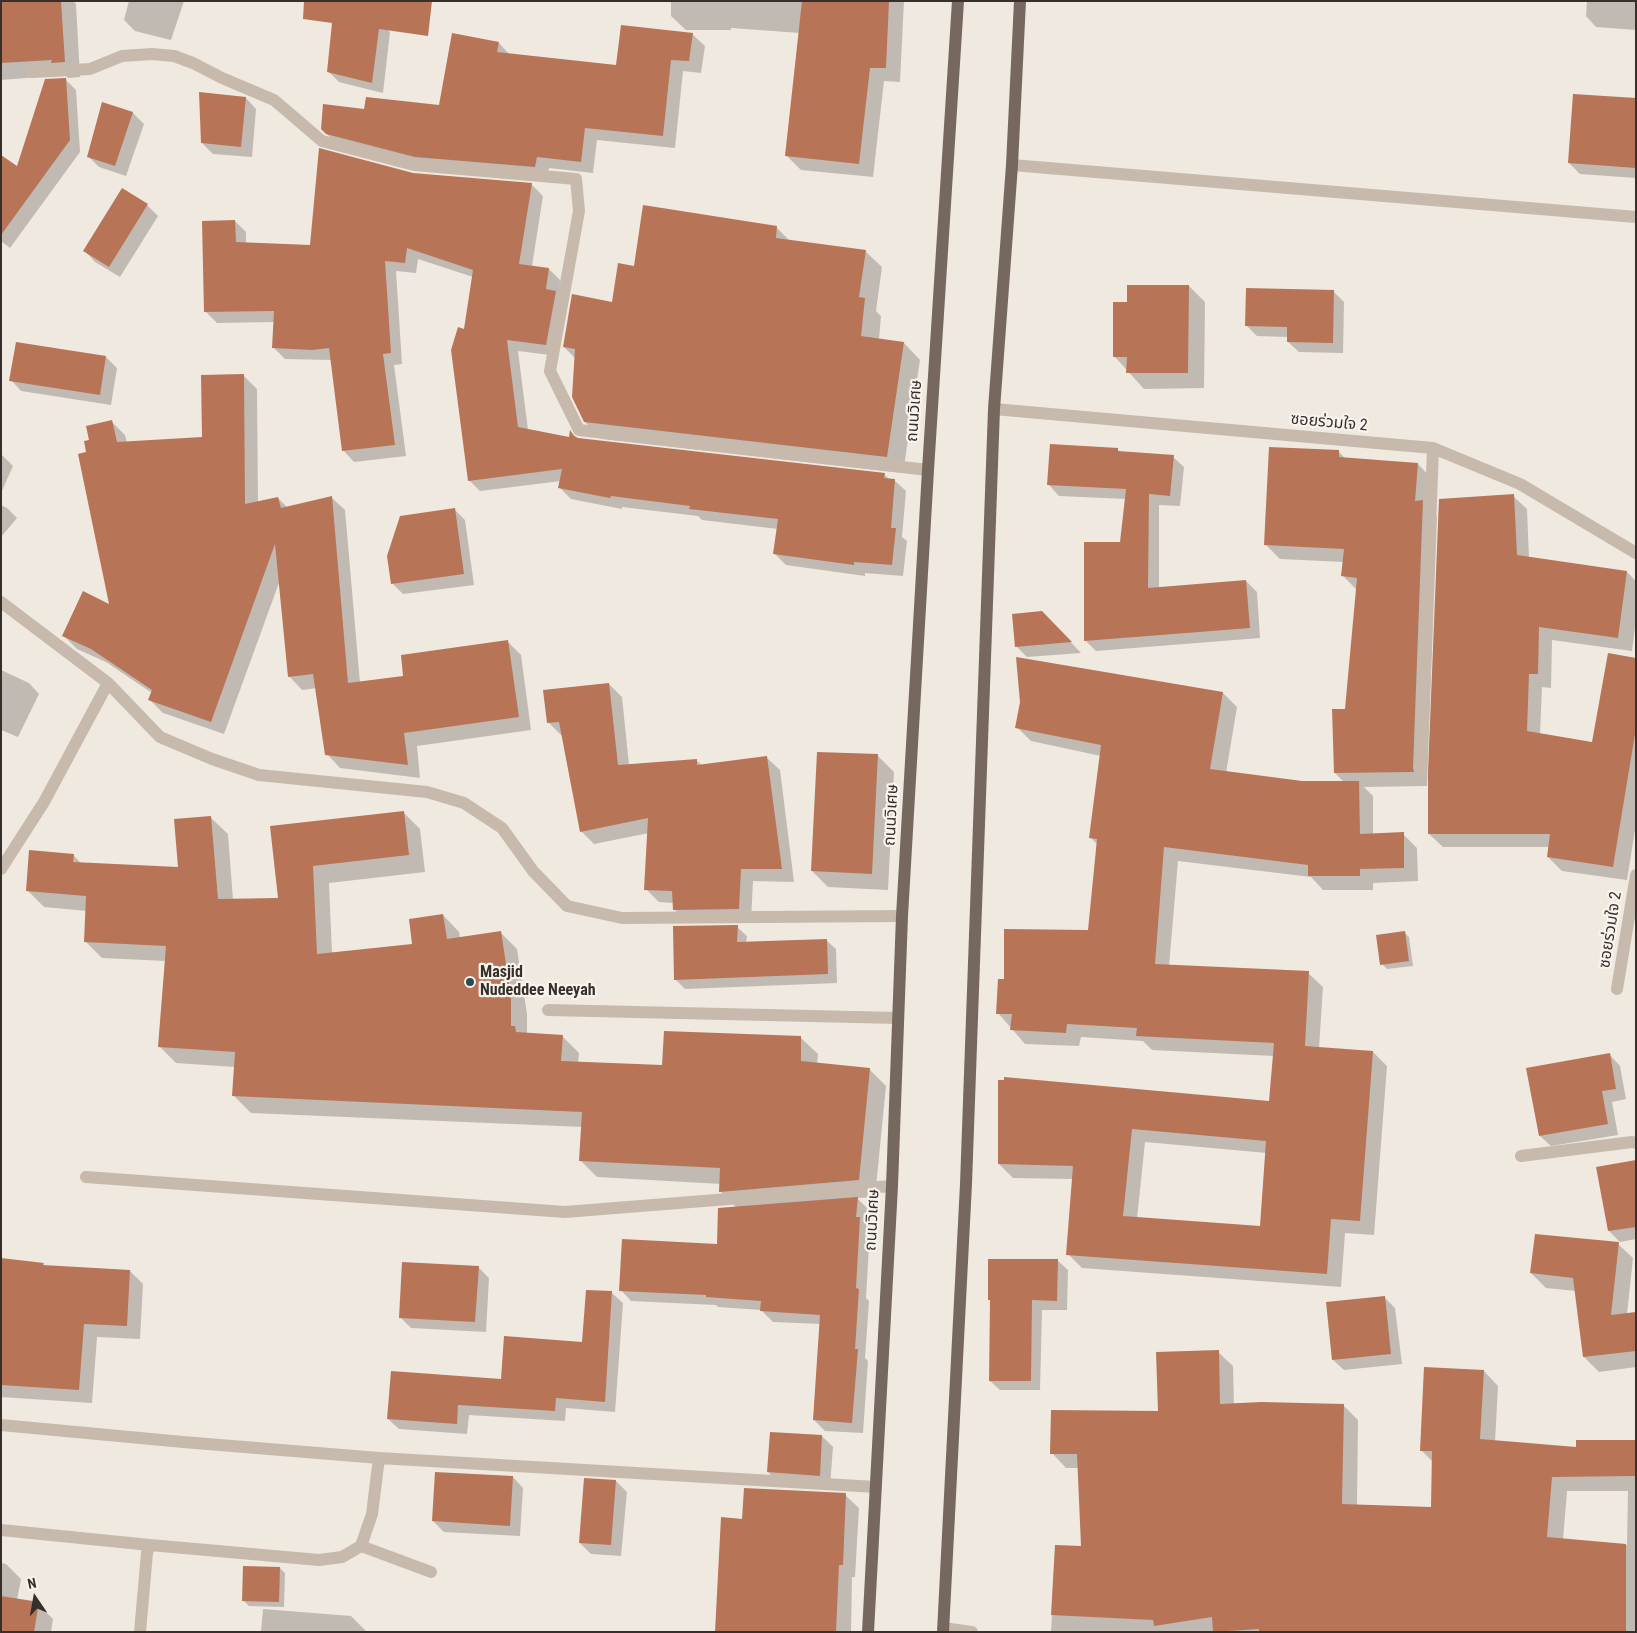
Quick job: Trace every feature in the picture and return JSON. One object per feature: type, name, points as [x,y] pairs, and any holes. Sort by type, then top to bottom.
[{"type":"main road","name":"ถนนวิเศษ","points":[[868,1632],[892,1186],[902,916],[958,1]]},
{"type":"main road","points":[[943,1630],[966,1184],[994,409],[1012,165],[1020,1]]},
{"type":"street","points":[[33,72],[90,69],[122,56],[152,54],[174,56],[193,62],[222,78],[274,100],[322,141],[414,165],[576,179],[579,211],[550,371],[578,430],[928,470]]},
{"type":"street","points":[[1012,165],[1636,217]]},
{"type":"street","name":"ซอยร่วมใจ 2","points":[[994,409],[1433,448],[1520,484],[1636,553]]},
{"type":"street","points":[[1420,768],[1433,448]]},
{"type":"street","points":[[1,602],[108,683],[160,737],[212,759],[259,775],[427,792],[464,803],[502,828],[533,871],[567,906],[622,918],[902,916]]},
{"type":"street","points":[[1,869],[44,802],[108,683]]},
{"type":"street","name":"ซอยร่วมใจ 2","points":[[1618,989],[1636,875]]},
{"type":"street","points":[[548,1010],[898,1018]]},
{"type":"street","points":[[1521,1156],[1636,1143]]},
{"type":"street","points":[[86,1177],[565,1212],[892,1186]]},
{"type":"street","points":[[1,1425],[378,1458],[876,1487]]},
{"type":"street","points":[[1,1530],[320,1560],[342,1557],[361,1546],[372,1514],[378,1458]]},
{"type":"street","points":[[140,1632],[147,1553],[150,1545]]},
{"type":"street","points":[[361,1546],[430,1572]]},
{"type":"street","points":[[943,1630],[972,1632]]},
{"type":"building","points":[[1,1],[61,1],[65,62],[51,63],[52,60],[1,63]]},
{"type":"building","points":[[304,1],[432,1],[428,36],[379,29],[372,83],[327,72],[332,23],[303,19]]},
{"type":"building","points":[[802,1],[889,1],[886,68],[870,68],[859,164],[785,156]]},
{"type":"building","points":[[621,25],[693,33],[689,61],[671,60],[663,136],[585,128],[581,162],[537,157],[535,167],[415,157],[326,134],[321,129],[323,104],[364,109],[366,97],[439,105],[452,33],[499,42],[497,52],[616,65]]},
{"type":"building","points":[[66,78],[70,140],[1,235],[1,155],[17,166],[45,79]]},
{"type":"building","points":[[199,92],[246,97],[241,147],[201,143]]},
{"type":"building","points":[[1573,94],[1636,98],[1636,168],[1568,163]]},
{"type":"building","points":[[102,102],[133,112],[115,166],[87,157]]},
{"type":"building","points":[[319,148],[413,173],[532,183],[519,264],[549,268],[546,289],[556,291],[546,345],[507,340],[518,427],[569,437],[570,430],[578,438],[885,473],[884,478],[895,479],[891,528],[896,528],[892,565],[854,562],[854,565],[773,554],[778,519],[689,509],[690,506],[611,496],[610,498],[558,488],[562,469],[468,481],[451,350],[458,327],[464,329],[473,270],[407,248],[405,263],[385,261],[391,353],[383,354],[395,445],[342,451],[329,348],[312,350],[272,348],[274,311],[204,312],[202,221],[235,220],[236,242],[310,245]]},
{"type":"building","points":[[122,188],[148,204],[109,267],[83,251]]},
{"type":"building","points":[[643,205],[777,226],[776,238],[866,250],[859,297],[865,298],[861,336],[904,342],[887,457],[584,422],[572,397],[575,349],[563,347],[572,294],[612,302],[618,263],[634,266]]},
{"type":"building","points":[[1127,285],[1189,285],[1188,373],[1126,373],[1127,357],[1113,357],[1113,302],[1127,302]]},
{"type":"building","points":[[1246,288],[1334,290],[1333,343],[1287,342],[1287,327],[1245,326]]},
{"type":"building","points":[[16,342],[106,356],[100,395],[9,381]]},
{"type":"building","points":[[244,374],[245,504],[278,497],[281,508],[332,496],[348,683],[403,676],[401,655],[508,640],[519,717],[404,733],[408,765],[325,755],[313,674],[288,677],[275,544],[211,722],[148,700],[152,690],[91,649],[62,636],[83,591],[109,604],[78,454],[86,452],[84,441],[89,440],[86,426],[112,420],[117,442],[202,437],[201,375]]},
{"type":"building","points":[[1050,444],[1118,448],[1118,451],[1174,455],[1170,496],[1149,494],[1148,588],[1246,580],[1250,628],[1084,641],[1084,542],[1120,542],[1126,489],[1047,485]]},
{"type":"building","points":[[1269,447],[1339,450],[1339,457],[1418,463],[1415,501],[1423,500],[1414,772],[1334,773],[1332,709],[1345,709],[1357,578],[1341,576],[1344,549],[1264,545]]},
{"type":"building","points":[[1514,494],[1517,555],[1627,571],[1618,638],[1539,627],[1538,674],[1529,674],[1527,731],[1592,742],[1608,653],[1636,658],[1636,728],[1613,867],[1547,857],[1550,834],[1428,834],[1428,772],[1439,499]]},
{"type":"building","points":[[455,508],[464,574],[391,584],[387,556],[400,516]]},
{"type":"building","points":[[1042,611],[1072,642],[1015,647],[1012,614]]},
{"type":"building","points":[[1016,657],[1223,692],[1210,769],[1302,781],[1359,781],[1360,834],[1404,832],[1404,868],[1360,869],[1360,876],[1308,876],[1308,865],[1164,847],[1155,964],[1309,971],[1305,1046],[1373,1051],[1360,1221],[1331,1219],[1327,1274],[1066,1255],[1073,1166],[998,1164],[998,1080],[1004,1080],[1004,1077],[1269,1101],[1274,1043],[1136,1036],[1137,1028],[1067,1024],[1066,1033],[1010,1030],[1012,1014],[996,1014],[998,979],[1004,979],[1004,929],[1088,930],[1097,839],[1089,838],[1101,745],[1015,728],[1020,702]],"holes":[[[1132,1129],[1266,1141],[1260,1226],[1123,1216]]]},
{"type":"building","points":[[609,683],[618,765],[697,759],[697,765],[767,756],[782,869],[741,869],[739,909],[673,910],[672,891],[644,890],[648,818],[580,832],[559,722],[547,723],[543,690]]},
{"type":"building","points":[[817,752],[878,754],[872,874],[811,871]]},
{"type":"building","points":[[404,811],[409,855],[313,866],[317,954],[412,944],[409,919],[443,914],[447,939],[501,931],[511,997],[511,1026],[515,1026],[516,1032],[563,1035],[561,1061],[662,1065],[664,1031],[801,1036],[801,1061],[870,1068],[859,1180],[719,1192],[720,1168],[579,1161],[582,1112],[232,1096],[235,1052],[158,1047],[166,946],[84,942],[86,896],[26,891],[29,850],[74,854],[73,862],[178,867],[174,819],[211,816],[218,899],[278,898],[270,826]]},
{"type":"building","points":[[738,925],[737,942],[827,939],[828,974],[674,980],[673,926]]},
{"type":"building","points":[[1405,931],[1409,961],[1380,965],[1376,935]]},
{"type":"building","points":[[1610,1053],[1616,1089],[1602,1091],[1608,1124],[1539,1136],[1526,1068]]},
{"type":"building","points":[[1636,1160],[1636,1227],[1608,1231],[1596,1167]]},
{"type":"building","points":[[858,1197],[856,1217],[860,1217],[856,1288],[859,1289],[855,1349],[858,1349],[852,1423],[813,1420],[820,1315],[760,1311],[761,1301],[706,1297],[706,1295],[619,1291],[622,1239],[717,1244],[718,1208]]},
{"type":"building","points":[[1535,1234],[1619,1242],[1611,1315],[1636,1312],[1636,1351],[1583,1357],[1573,1278],[1530,1273]]},
{"type":"building","points":[[1,1258],[44,1263],[43,1265],[130,1270],[127,1326],[84,1324],[79,1390],[1,1385]]},
{"type":"building","points":[[988,1259],[1058,1259],[1057,1301],[1032,1300],[1031,1381],[989,1381],[990,1300],[988,1300]]},
{"type":"building","points":[[402,1262],[479,1266],[475,1322],[399,1318]]},
{"type":"building","points":[[586,1290],[612,1291],[605,1402],[556,1398],[555,1411],[458,1405],[457,1424],[387,1419],[391,1371],[501,1379],[504,1336],[582,1342]]},
{"type":"building","points":[[1385,1296],[1391,1354],[1332,1360],[1326,1302]]},
{"type":"building","points":[[1219,1350],[1220,1404],[1261,1402],[1344,1404],[1342,1504],[1431,1507],[1432,1451],[1420,1451],[1424,1367],[1484,1370],[1480,1439],[1576,1447],[1576,1440],[1636,1440],[1636,1476],[1552,1477],[1547,1537],[1626,1544],[1626,1632],[1259,1632],[1259,1629],[1213,1632],[1212,1617],[1154,1626],[1153,1620],[1051,1615],[1055,1545],[1081,1546],[1077,1454],[1050,1454],[1051,1410],[1158,1411],[1156,1352]]},
{"type":"building","points":[[770,1432],[822,1435],[820,1476],[767,1472]]},
{"type":"building","points":[[435,1472],[513,1476],[510,1526],[432,1521]]},
{"type":"building","points":[[584,1478],[616,1480],[611,1545],[579,1543]]},
{"type":"building","points":[[744,1488],[846,1493],[843,1565],[839,1565],[836,1632],[715,1632],[721,1517],[742,1519]]},
{"type":"building","points":[[243,1566],[280,1567],[279,1602],[242,1601]]},
{"type":"building","points":[[1,1596],[39,1602],[34,1632],[1,1632]]},
{"type":"place","name":"Masjid Nudeddee Neeyah","points":[[470,982]]}]
